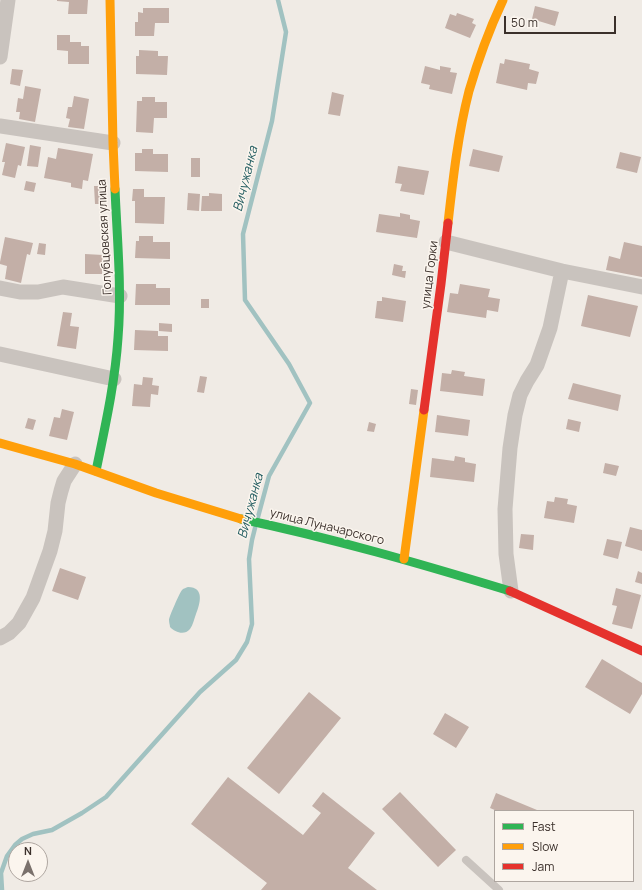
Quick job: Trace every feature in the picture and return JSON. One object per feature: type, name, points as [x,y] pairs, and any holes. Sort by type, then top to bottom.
[{"type":"street","points":[[0,57],[8,0]]},
{"type":"street","name":"Голубцовская улица","points":[[96,472],[114,379],[120,296],[113,144],[110,0]]},
{"type":"street","name":"улица Горки","points":[[404,559],[428,386],[456,158],[466,104],[480,56],[491,25],[503,0]]},
{"type":"street","points":[[0,126],[113,144]]},
{"type":"street","points":[[446,242],[562,271],[642,287]]},
{"type":"street","points":[[512,591],[506,554],[505,509],[510,448],[515,415],[520,395],[537,365],[550,328],[562,271]]},
{"type":"street","points":[[0,288],[20,292],[38,292],[63,287],[120,296]]},
{"type":"street","points":[[0,354],[114,379]]},
{"type":"street","name":"улица Луначарского","points":[[0,443],[75,464],[156,493],[238,518],[294,530],[404,559],[512,591],[642,651]]},
{"type":"street","points":[[0,638],[9,633],[19,623],[34,598],[50,551],[55,531],[60,491],[64,481],[75,464]]},
{"type":"lane","points":[[466,860],[499,890]]},
{"type":"water","points":[[188,587],[197,590],[200,601],[190,629],[182,633],[170,627],[169,620],[182,590]]},
{"type":"building","points":[[57,0],[88,0],[87,14],[68,14],[69,2]]},
{"type":"building","points":[[535,6],[559,12],[555,26],[532,19]]},
{"type":"building","points":[[143,8],[169,8],[169,23],[155,23],[154,36],[135,36],[135,22],[138,22],[138,12],[143,13]]},
{"type":"building","points":[[457,13],[474,19],[472,23],[476,25],[470,38],[445,28],[450,14],[456,16]]},
{"type":"building","points":[[57,35],[70,35],[70,42],[81,42],[81,46],[89,46],[89,64],[68,64],[68,51],[57,50]]},
{"type":"building","points":[[139,50],[158,51],[158,56],[168,56],[167,75],[136,74],[136,56],[139,56]]},
{"type":"building","points":[[505,59],[530,64],[529,69],[539,72],[536,84],[528,83],[527,90],[496,83],[500,63],[504,64]]},
{"type":"building","points":[[425,66],[440,70],[440,66],[451,68],[450,72],[457,73],[452,94],[429,89],[430,85],[421,83]]},
{"type":"building","points":[[12,69],[23,70],[20,86],[10,84]]},
{"type":"building","points":[[25,86],[41,89],[35,122],[19,119],[20,112],[16,112],[18,98],[23,99]]},
{"type":"building","points":[[332,92],[344,95],[340,116],[328,114]]},
{"type":"building","points":[[74,96],[89,99],[84,129],[68,127],[70,119],[66,118],[68,107],[72,107]]},
{"type":"building","points":[[142,97],[155,97],[155,102],[167,102],[167,118],[154,118],[153,133],[136,132],[137,101],[142,101]]},
{"type":"building","points":[[6,143],[25,147],[21,166],[18,165],[15,178],[2,175],[5,162],[2,162]]},
{"type":"building","points":[[30,145],[41,147],[38,167],[27,166]]},
{"type":"building","points":[[58,148],[93,154],[88,181],[83,180],[82,189],[71,187],[71,183],[44,178],[48,157],[56,159]]},
{"type":"building","points":[[142,149],[153,149],[153,154],[168,154],[168,172],[135,171],[135,153],[142,153]]},
{"type":"building","points":[[473,149],[503,156],[499,172],[469,166]]},
{"type":"building","points":[[620,152],[641,157],[637,173],[616,168]]},
{"type":"building","points":[[191,158],[200,158],[200,177],[191,177]]},
{"type":"building","points":[[398,166],[429,171],[424,195],[400,191],[402,184],[395,183]]},
{"type":"building","points":[[26,181],[36,183],[34,192],[24,190]]},
{"type":"building","points":[[94,186],[103,186],[105,204],[95,204]]},
{"type":"building","points":[[133,189],[144,189],[144,197],[165,197],[164,224],[135,223],[135,201],[132,201]]},
{"type":"building","points":[[188,193],[200,194],[199,211],[187,210]]},
{"type":"building","points":[[209,193],[222,194],[222,211],[201,211],[202,196],[209,196]]},
{"type":"building","points":[[400,213],[410,215],[410,219],[420,221],[417,238],[376,232],[379,214],[400,217]]},
{"type":"building","points":[[139,236],[153,236],[153,242],[170,242],[170,259],[135,258],[136,241],[139,241]]},
{"type":"building","points":[[5,237],[33,243],[30,255],[27,254],[21,283],[5,279],[7,266],[0,264],[0,262]]},
{"type":"building","points":[[624,242],[642,246],[642,277],[606,270],[609,256],[620,259]]},
{"type":"building","points":[[39,243],[46,244],[45,255],[37,254]]},
{"type":"building","points":[[85,254],[103,255],[102,274],[85,274]]},
{"type":"building","points":[[394,264],[403,266],[402,271],[406,271],[405,278],[392,275]]},
{"type":"building","points":[[136,284],[156,284],[156,288],[170,288],[170,305],[135,305]]},
{"type":"building","points":[[460,284],[490,289],[488,297],[500,299],[498,312],[487,310],[486,318],[447,312],[450,293],[458,294]]},
{"type":"building","points":[[588,295],[638,306],[630,337],[581,326]]},
{"type":"building","points":[[382,297],[406,301],[403,322],[375,318],[377,301],[382,301]]},
{"type":"building","points":[[201,299],[209,299],[209,308],[201,308]]},
{"type":"building","points":[[63,312],[72,313],[70,326],[79,327],[76,349],[57,346]]},
{"type":"building","points":[[159,323],[172,324],[172,332],[159,331]]},
{"type":"building","points":[[135,330],[158,331],[158,336],[168,336],[168,351],[134,350]]},
{"type":"building","points":[[452,370],[465,372],[464,376],[485,379],[483,396],[440,391],[442,373],[451,374]]},
{"type":"building","points":[[200,376],[207,377],[204,393],[197,392]]},
{"type":"building","points":[[143,377],[153,378],[152,385],[159,386],[158,395],[151,394],[150,407],[132,406],[134,384],[142,385]]},
{"type":"building","points":[[573,383],[621,395],[618,411],[568,399]]},
{"type":"building","points":[[411,389],[418,390],[416,405],[409,404]]},
{"type":"building","points":[[62,409],[74,412],[67,440],[49,436],[54,417],[60,418]]},
{"type":"building","points":[[437,415],[470,420],[468,436],[435,432]]},
{"type":"building","points":[[28,418],[36,420],[33,430],[25,428]]},
{"type":"building","points":[[568,419],[581,422],[579,432],[566,429]]},
{"type":"building","points":[[369,422],[376,424],[374,432],[367,431]]},
{"type":"building","points":[[455,456],[465,458],[465,462],[476,464],[474,482],[430,477],[432,458],[454,461]]},
{"type":"building","points":[[605,463],[619,466],[616,476],[603,473]]},
{"type":"building","points":[[555,497],[568,499],[567,504],[577,506],[574,523],[544,518],[547,501],[554,502]]},
{"type":"building","points":[[630,527],[642,530],[642,551],[625,546]]},
{"type":"building","points":[[521,534],[534,535],[533,550],[519,548]]},
{"type":"building","points":[[607,539],[622,542],[618,559],[603,555]]},
{"type":"building","points":[[60,568],[86,577],[78,600],[52,591]]},
{"type":"building","points":[[638,571],[642,573],[642,584],[635,582]]},
{"type":"building","points":[[616,588],[641,595],[632,629],[612,624],[617,606],[612,605]]},
{"type":"building","points":[[602,659],[642,683],[642,694],[630,714],[585,687]]},
{"type":"building","points":[[309,692],[341,718],[279,794],[247,768]]},
{"type":"building","points":[[445,713],[469,727],[456,748],[433,734]]},
{"type":"building","points":[[228,777],[303,835],[321,813],[312,806],[323,792],[375,833],[348,868],[377,890],[261,890],[267,883],[191,824]]},
{"type":"building","points":[[400,792],[456,850],[438,867],[382,809]]},
{"type":"building","points":[[496,793],[537,810],[495,810],[490,808]]},
{"type":"waterway","name":"Вичужанка","points":[[258,517],[269,476],[310,403],[289,364],[245,300],[243,234],[272,121],[286,32],[278,0]]},
{"type":"waterway","name":"Вичужанка","points":[[2,890],[1,873],[7,856],[15,845],[22,839],[33,834],[52,830],[106,797],[200,692],[236,660],[247,642],[252,624],[249,559],[255,528]]},
{"type":"traffic: fast","points":[[96,471],[117,355],[119,282],[115,189]]},
{"type":"traffic: fast","points":[[241,519],[309,534],[510,591]]},
{"type":"traffic: slow","points":[[110,0],[115,189]]},
{"type":"traffic: slow","points":[[448,223],[454,173],[465,107],[484,45],[503,0]]},
{"type":"traffic: slow","points":[[404,559],[424,410]]},
{"type":"traffic: slow","points":[[0,443],[75,464],[156,493],[241,519]]},
{"type":"traffic: jam","points":[[424,410],[448,223]]},
{"type":"traffic: jam","points":[[510,591],[642,651]]}]
